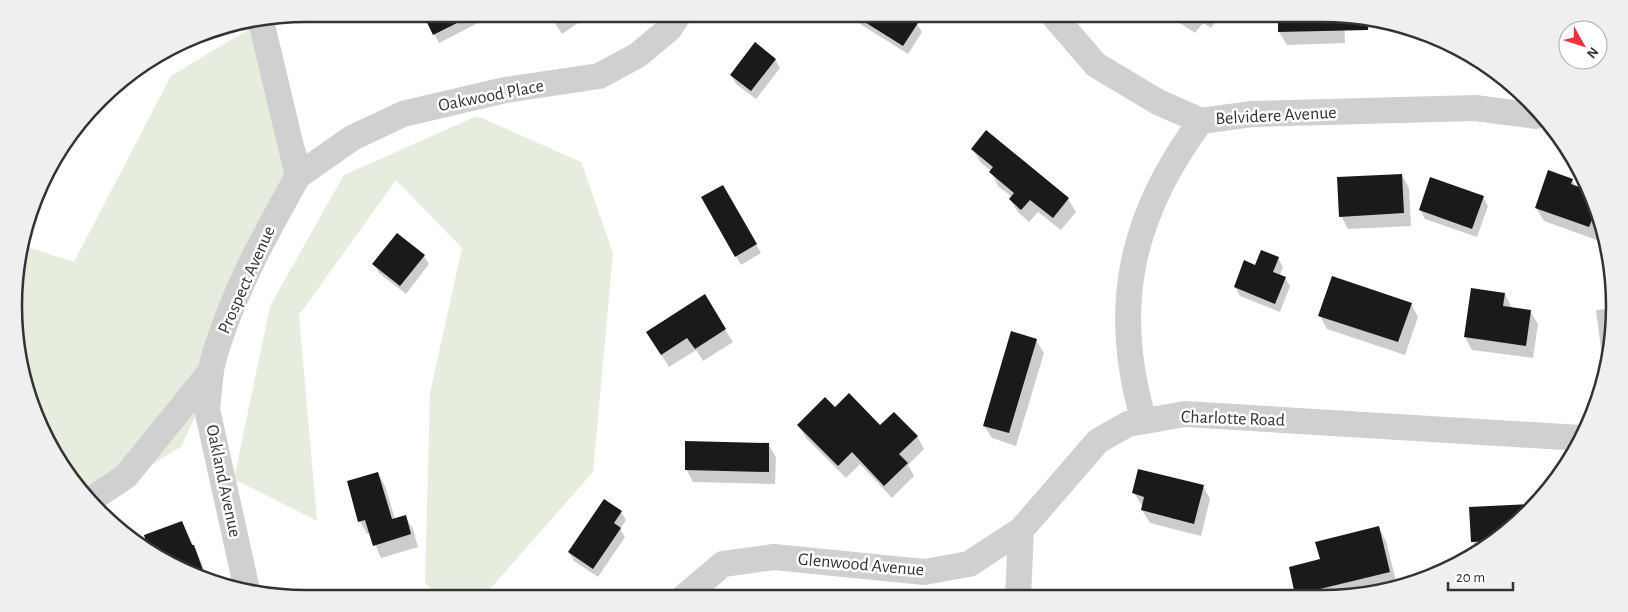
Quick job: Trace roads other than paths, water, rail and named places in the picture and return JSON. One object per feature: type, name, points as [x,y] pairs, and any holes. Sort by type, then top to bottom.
[{"type":"street","name":"Oakwood Place","points":[[298,176],[352,138],[403,114],[506,90],[600,76],[638,55],[669,29],[673,23]]},
{"type":"street","name":"Belvidere Avenue","points":[[1060,23],[1096,65],[1158,102],[1201,121],[1252,114],[1475,108],[1531,115]]},
{"type":"street","points":[[262,26],[298,176]]},
{"type":"street","points":[[1144,421],[1131,366],[1128,333],[1132,269],[1139,237],[1163,177],[1180,149],[1201,121]]},
{"type":"street","name":"Prospect Avenue","points":[[96,496],[126,476],[211,371],[212,361],[228,316],[255,254],[298,176]]},
{"type":"street","name":"Oakland Avenue","points":[[211,371],[207,410],[245,583]]},
{"type":"street","name":"Charlotte Road","points":[[1144,421],[1185,414],[1573,438]]},
{"type":"street","name":"Glenwood Avenue","points":[[692,590],[723,564],[774,557],[924,572],[969,564],[1021,530],[1098,441],[1128,424],[1144,421]]},
{"type":"street","points":[[1018,590],[1021,530]]}]
